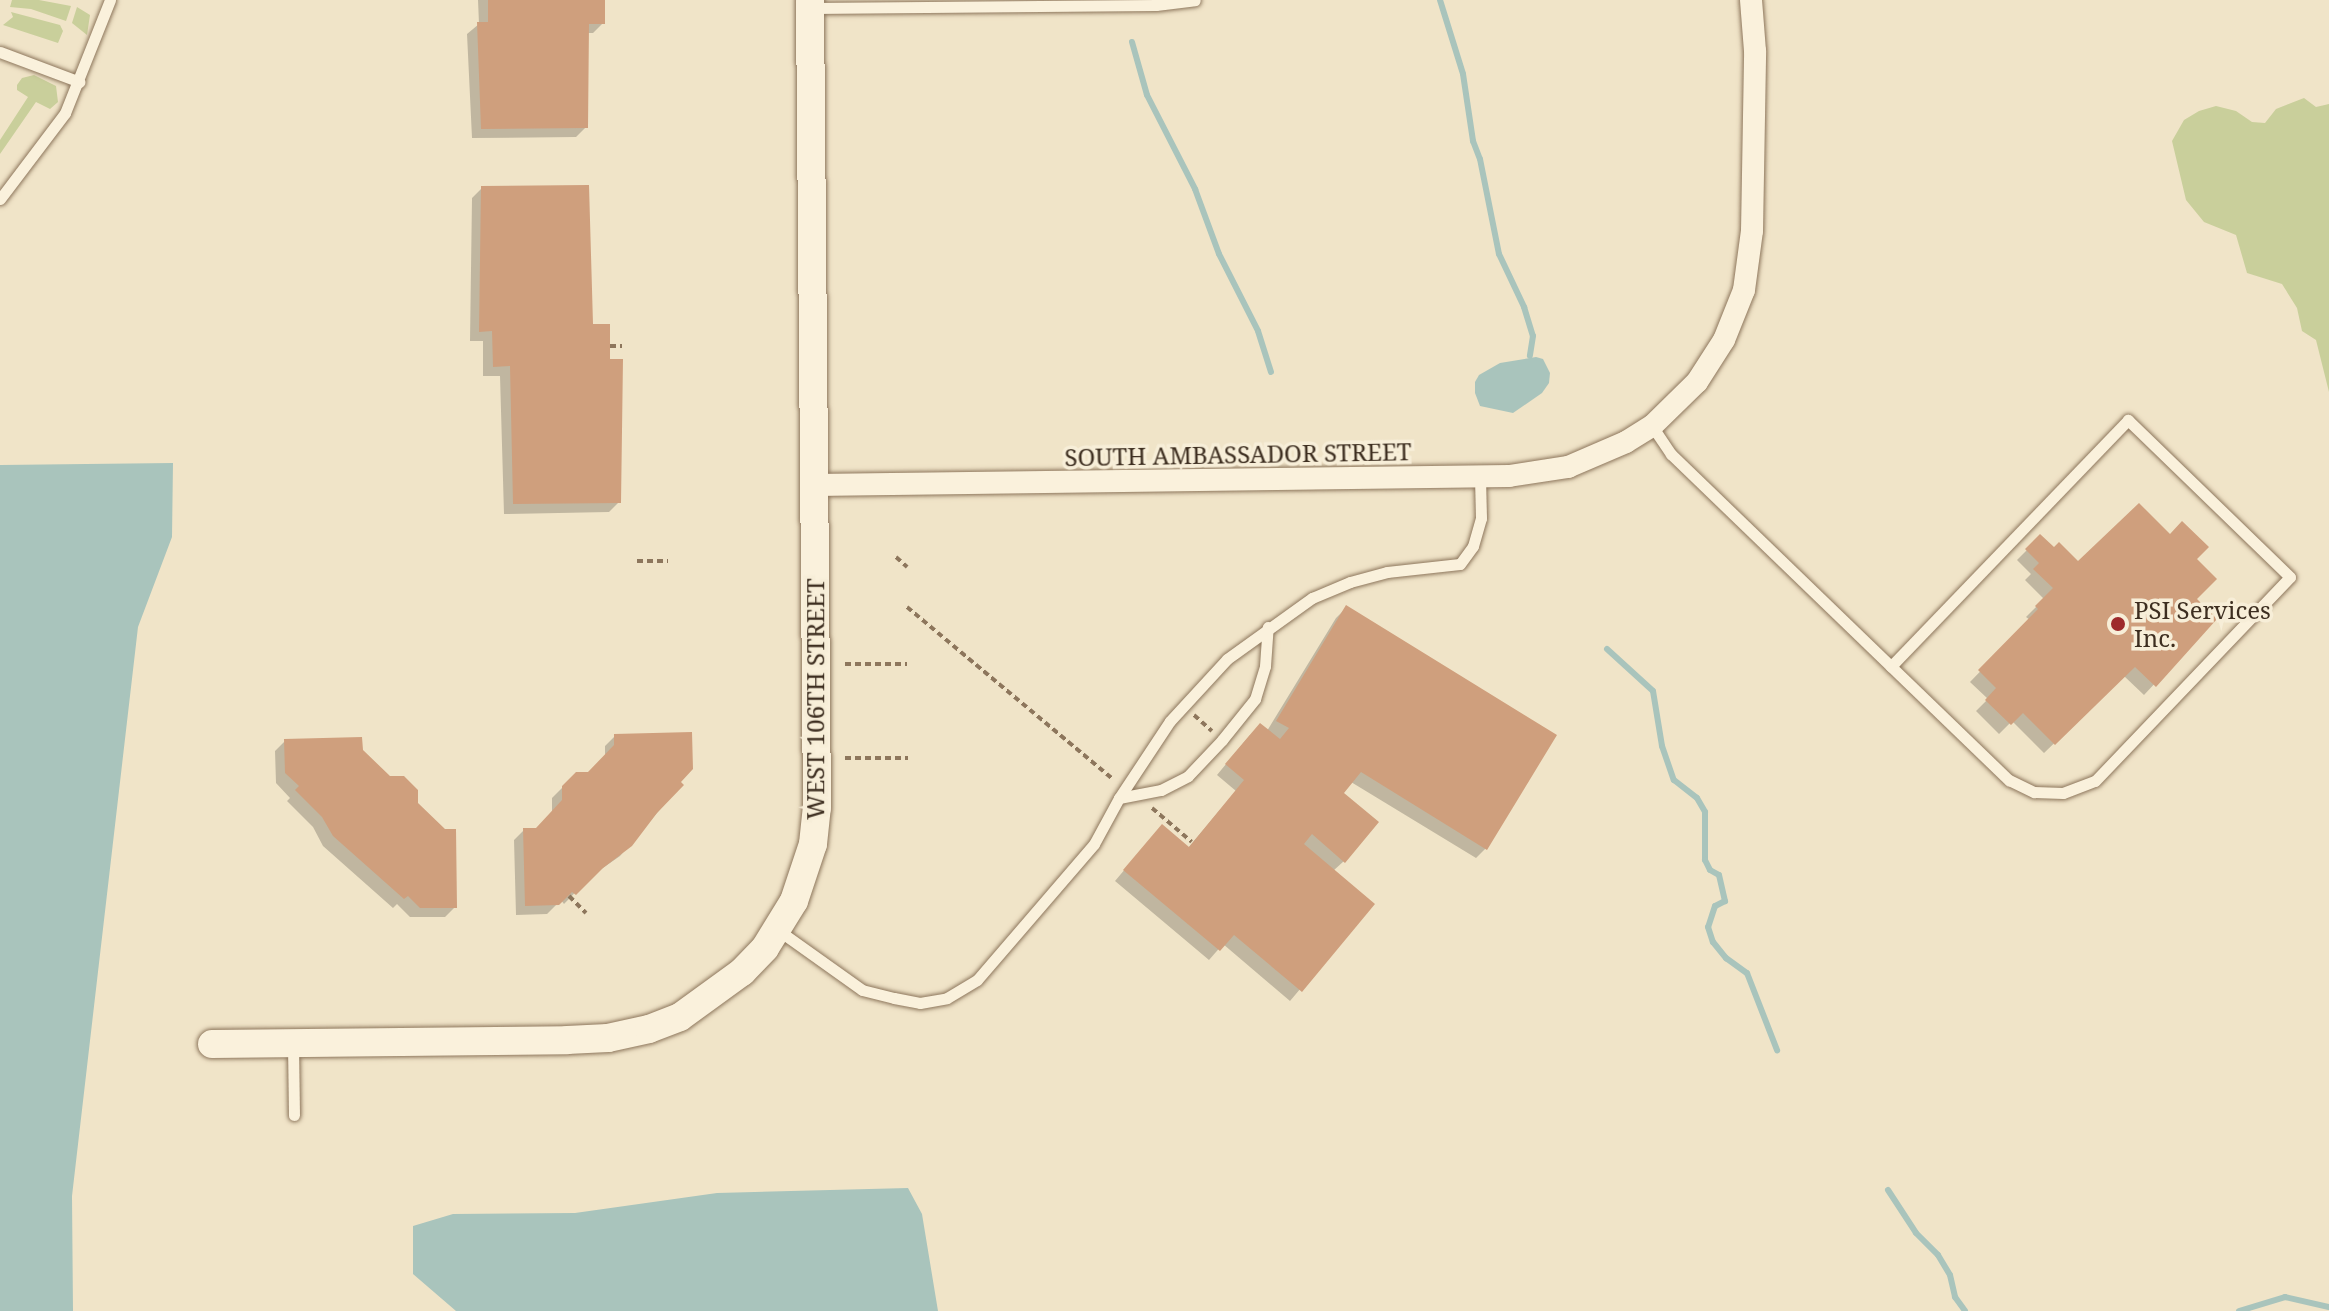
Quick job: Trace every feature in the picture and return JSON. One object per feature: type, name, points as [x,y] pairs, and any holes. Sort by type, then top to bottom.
[{"type":"street","name":"SOUTH AMBASSADOR STREET","points":[[815,485],[1480,477],[1568,467],[1602,454],[1652,426],[1697,382],[1712,360],[1744,290],[1751,253],[1752,216],[1755,51],[1751,0]]},
{"type":"street","name":"WEST 106TH STREET","points":[[212,1044],[608,1038],[649,1029],[680,1017],[714,996],[765,948],[777,929],[804,878],[817,808],[810,4]]},
{"type":"lane","points":[[0,199],[58,123],[80,82],[108,0]]},
{"type":"lane","points":[[810,4],[1156,5],[1195,0]]},
{"type":"lane","points":[[0,52],[80,82]]},
{"type":"lane","points":[[1652,426],[1671,454],[2009,780],[2034,792],[2063,793],[2095,781],[2290,577],[2128,420],[1891,666]]},
{"type":"lane","points":[[777,929],[862,990],[920,1003],[947,998],[977,980],[1000,958],[1094,844],[1119,798],[1170,721],[1199,688],[1268,627],[1312,598],[1350,582],[1387,572],[1460,564],[1473,546],[1481,518],[1480,477]]},
{"type":"lane","points":[[1119,798],[1161,790],[1188,776],[1222,740],[1255,699],[1265,666],[1268,627]]},
{"type":"lane","points":[[293,1043],[294,1115]]},
{"type":"path","points":[[610,346],[622,346]]},
{"type":"path","points":[[896,557],[907,567]]},
{"type":"path","points":[[637,561],[668,561]]},
{"type":"path","points":[[907,607],[1114,780]]},
{"type":"path","points":[[845,664],[907,664]]},
{"type":"path","points":[[845,758],[908,758]]},
{"type":"path","points":[[1147,803],[1192,842]]},
{"type":"path","points":[[569,896],[586,913]]},
{"type":"green space","points":[[12,0],[39,0],[71,6],[66,21],[31,9],[10,7]]},
{"type":"green space","points":[[77,7],[90,15],[87,35],[72,23]]},
{"type":"green space","points":[[11,12],[60,25],[63,31],[58,43],[3,25],[13,17]]},
{"type":"green space","points":[[34,75],[56,86],[58,102],[50,109],[36,102],[0,154],[0,140],[28,97],[17,90],[17,85],[22,78]]},
{"type":"green space","points":[[2304,98],[2316,107],[2329,104],[2329,392],[2316,340],[2302,331],[2297,308],[2282,284],[2247,273],[2236,235],[2204,222],[2186,200],[2172,141],[2184,120],[2199,111],[2216,106],[2236,111],[2252,122],[2265,123],[2276,109]]},
{"type":"water","points":[[1536,357],[1543,359],[1550,373],[1549,383],[1542,393],[1513,413],[1480,406],[1475,393],[1479,375],[1500,363]]},
{"type":"water","points":[[173,463],[172,537],[138,627],[72,1196],[73,1311],[0,1311],[0,465]]},
{"type":"water","points":[[908,1188],[922,1214],[938,1311],[456,1311],[413,1274],[413,1226],[453,1214],[575,1213],[717,1193]]},
{"type":"building","points":[[488,0],[605,0],[605,24],[589,24],[588,128],[481,129],[477,22],[488,22]]},
{"type":"building","points":[[589,185],[593,324],[610,324],[610,359],[623,359],[621,503],[513,504],[510,366],[493,367],[492,331],[479,332],[481,186]]},
{"type":"building","name":"PSI Services Inc.","points":[[2139,503],[2170,534],[2182,521],[2209,547],[2197,559],[2217,579],[2197,599],[2217,619],[2156,687],[2135,667],[2055,745],[2023,713],[2011,725],[1985,700],[1996,688],[1978,670],[2038,609],[2035,606],[2053,588],[2033,569],[2039,563],[2025,549],[2040,534],[2054,547],[2059,542],[2078,561]]},
{"type":"building","points":[[1346,605],[1557,735],[1487,850],[1361,772],[1344,793],[1379,822],[1345,863],[1312,834],[1304,844],[1375,904],[1302,992],[1234,935],[1220,951],[1123,870],[1162,824],[1189,847],[1244,780],[1225,764],[1260,723],[1280,739],[1289,728],[1276,721]]},
{"type":"building","points":[[692,732],[693,769],[681,782],[684,785],[632,846],[603,868],[576,895],[572,892],[559,905],[525,906],[523,828],[536,828],[562,800],[562,786],[576,772],[588,772],[614,745],[614,734]]},
{"type":"building","points":[[362,737],[363,750],[390,776],[404,776],[418,790],[418,803],[445,829],[456,829],[457,908],[420,908],[408,896],[404,899],[333,836],[322,817],[295,790],[299,786],[285,773],[284,739]]},
{"type":"waterway","points":[[1440,0],[1463,74],[1473,141],[1480,159],[1499,254],[1524,307],[1533,336],[1530,356]]},
{"type":"waterway","points":[[1132,42],[1147,95],[1195,189],[1219,254],[1258,331],[1271,372]]},
{"type":"waterway","points":[[1607,649],[1653,691],[1662,746],[1674,780],[1697,798],[1705,812],[1705,860],[1710,870],[1719,875],[1725,901],[1715,906],[1708,927],[1713,942],[1726,958],[1747,973],[1777,1050]]},
{"type":"waterway","points":[[1888,1190],[1916,1233],[1938,1255],[1950,1275],[1955,1297],[1965,1311]]},
{"type":"waterway","points":[[2239,1311],[2285,1297],[2329,1307]]},
{"type":"place","name":"PSI Services Inc.","points":[[2118,624]]}]
